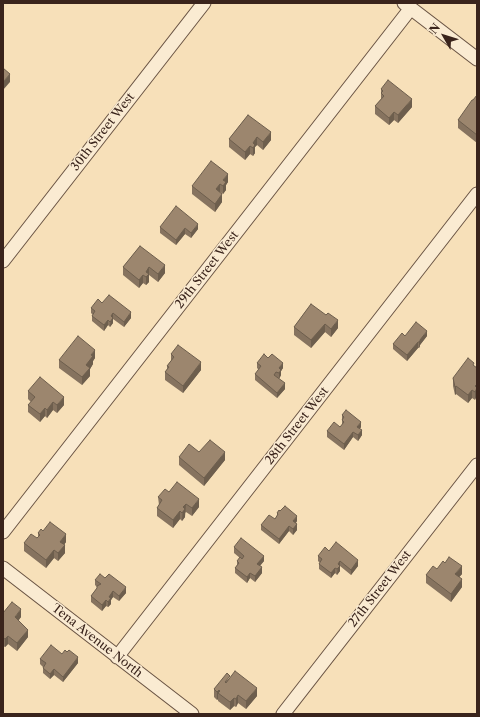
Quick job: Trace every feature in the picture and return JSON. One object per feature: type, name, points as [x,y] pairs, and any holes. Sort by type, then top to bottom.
[{"type":"street","name":"30th Street West","points":[[3,261],[204,3]]},
{"type":"street","points":[[407,5],[477,59]]},
{"type":"street","name":"29th Street West","points":[[3,532],[407,5]]},
{"type":"street","name":"28th Street West","points":[[117,657],[477,194]]},
{"type":"street","name":"27th Street West","points":[[283,714],[477,465]]},
{"type":"street","name":"Tena Avenue North","points":[[3,568],[192,714]]},
{"type":"building","points":[[3,68],[10,74],[3,82]]},
{"type":"building","points":[[388,80],[412,99],[398,115],[394,112],[389,118],[375,106],[384,96],[381,93],[383,91],[381,89]]},
{"type":"building","points":[[477,95],[477,135],[458,120]]},
{"type":"building","points":[[248,115],[271,132],[263,142],[257,137],[253,143],[255,145],[253,148],[250,146],[245,152],[229,139]]},
{"type":"building","points":[[211,161],[228,174],[223,180],[226,182],[223,186],[220,184],[216,189],[222,194],[215,204],[192,186]]},
{"type":"building","points":[[176,206],[198,224],[191,233],[185,228],[176,240],[160,227]]},
{"type":"building","points":[[140,246],[165,265],[158,274],[149,267],[146,272],[149,274],[146,277],[143,275],[139,280],[123,267]]},
{"type":"building","points":[[109,295],[131,312],[124,322],[113,313],[111,316],[113,318],[110,322],[108,320],[104,325],[92,316],[95,311],[91,308],[98,299],[102,303]]},
{"type":"building","points":[[311,304],[326,315],[328,313],[338,320],[331,329],[325,324],[311,340],[294,327]]},
{"type":"building","points":[[416,322],[427,331],[407,355],[393,344],[402,333],[405,336]]},
{"type":"building","points":[[78,336],[95,350],[91,355],[93,356],[86,365],[90,368],[82,377],[59,360]]},
{"type":"building","points":[[178,345],[201,362],[183,386],[165,372],[169,367],[167,366],[174,357],[171,354]]},
{"type":"building","points":[[264,354],[268,358],[272,354],[283,363],[279,368],[281,370],[279,373],[276,372],[274,375],[285,383],[277,393],[255,374],[261,366],[257,363]]},
{"type":"building","points":[[468,358],[477,368],[477,384],[475,386],[477,388],[475,392],[472,390],[468,395],[456,386],[455,387],[453,378]]},
{"type":"building","points":[[40,377],[64,397],[57,405],[53,402],[47,410],[45,408],[40,414],[28,405],[35,397],[28,391]]},
{"type":"building","points":[[346,410],[361,422],[357,427],[362,430],[358,435],[353,432],[344,444],[327,431],[334,422],[340,427],[344,422],[342,420],[344,417],[342,415]]},
{"type":"building","points":[[210,440],[225,452],[204,478],[179,457],[189,444],[199,452]]},
{"type":"building","points":[[177,482],[199,499],[192,508],[186,504],[183,507],[185,509],[182,513],[180,511],[173,520],[157,508],[162,500],[158,497],[165,489],[169,492]]},
{"type":"building","points":[[285,506],[297,516],[293,521],[297,524],[293,529],[289,526],[279,539],[261,525],[269,515],[275,519],[279,510],[280,511]]},
{"type":"building","points":[[50,522],[66,534],[60,542],[65,545],[58,553],[54,550],[46,560],[24,543],[31,534],[37,538],[40,535],[38,533],[41,529],[43,531]]},
{"type":"building","points":[[241,538],[264,556],[257,564],[262,567],[255,576],[250,573],[247,577],[235,568],[239,563],[237,561],[240,557],[242,559],[244,556],[234,547]]},
{"type":"building","points":[[336,542],[358,560],[351,570],[340,561],[338,564],[340,566],[337,569],[335,568],[331,573],[319,564],[322,559],[318,556],[325,547],[329,551]]},
{"type":"building","points":[[449,557],[462,566],[455,574],[462,579],[451,594],[426,575],[433,566],[437,569],[443,561],[445,563]]},
{"type":"building","points":[[100,574],[105,578],[109,574],[126,587],[119,596],[113,591],[108,602],[106,600],[102,605],[91,596],[97,586],[101,584],[95,580]]},
{"type":"building","points":[[12,602],[21,609],[15,617],[28,630],[17,643],[8,636],[5,639],[3,638],[3,613]]},
{"type":"building","points":[[51,645],[62,654],[65,650],[67,652],[69,650],[78,657],[63,677],[54,669],[50,674],[43,668],[46,663],[40,659]]},
{"type":"building","points":[[235,671],[257,688],[246,701],[238,695],[236,699],[234,698],[230,702],[218,693],[220,691],[219,690],[217,692],[214,689],[227,673],[230,676],[225,682],[226,683]]}]
